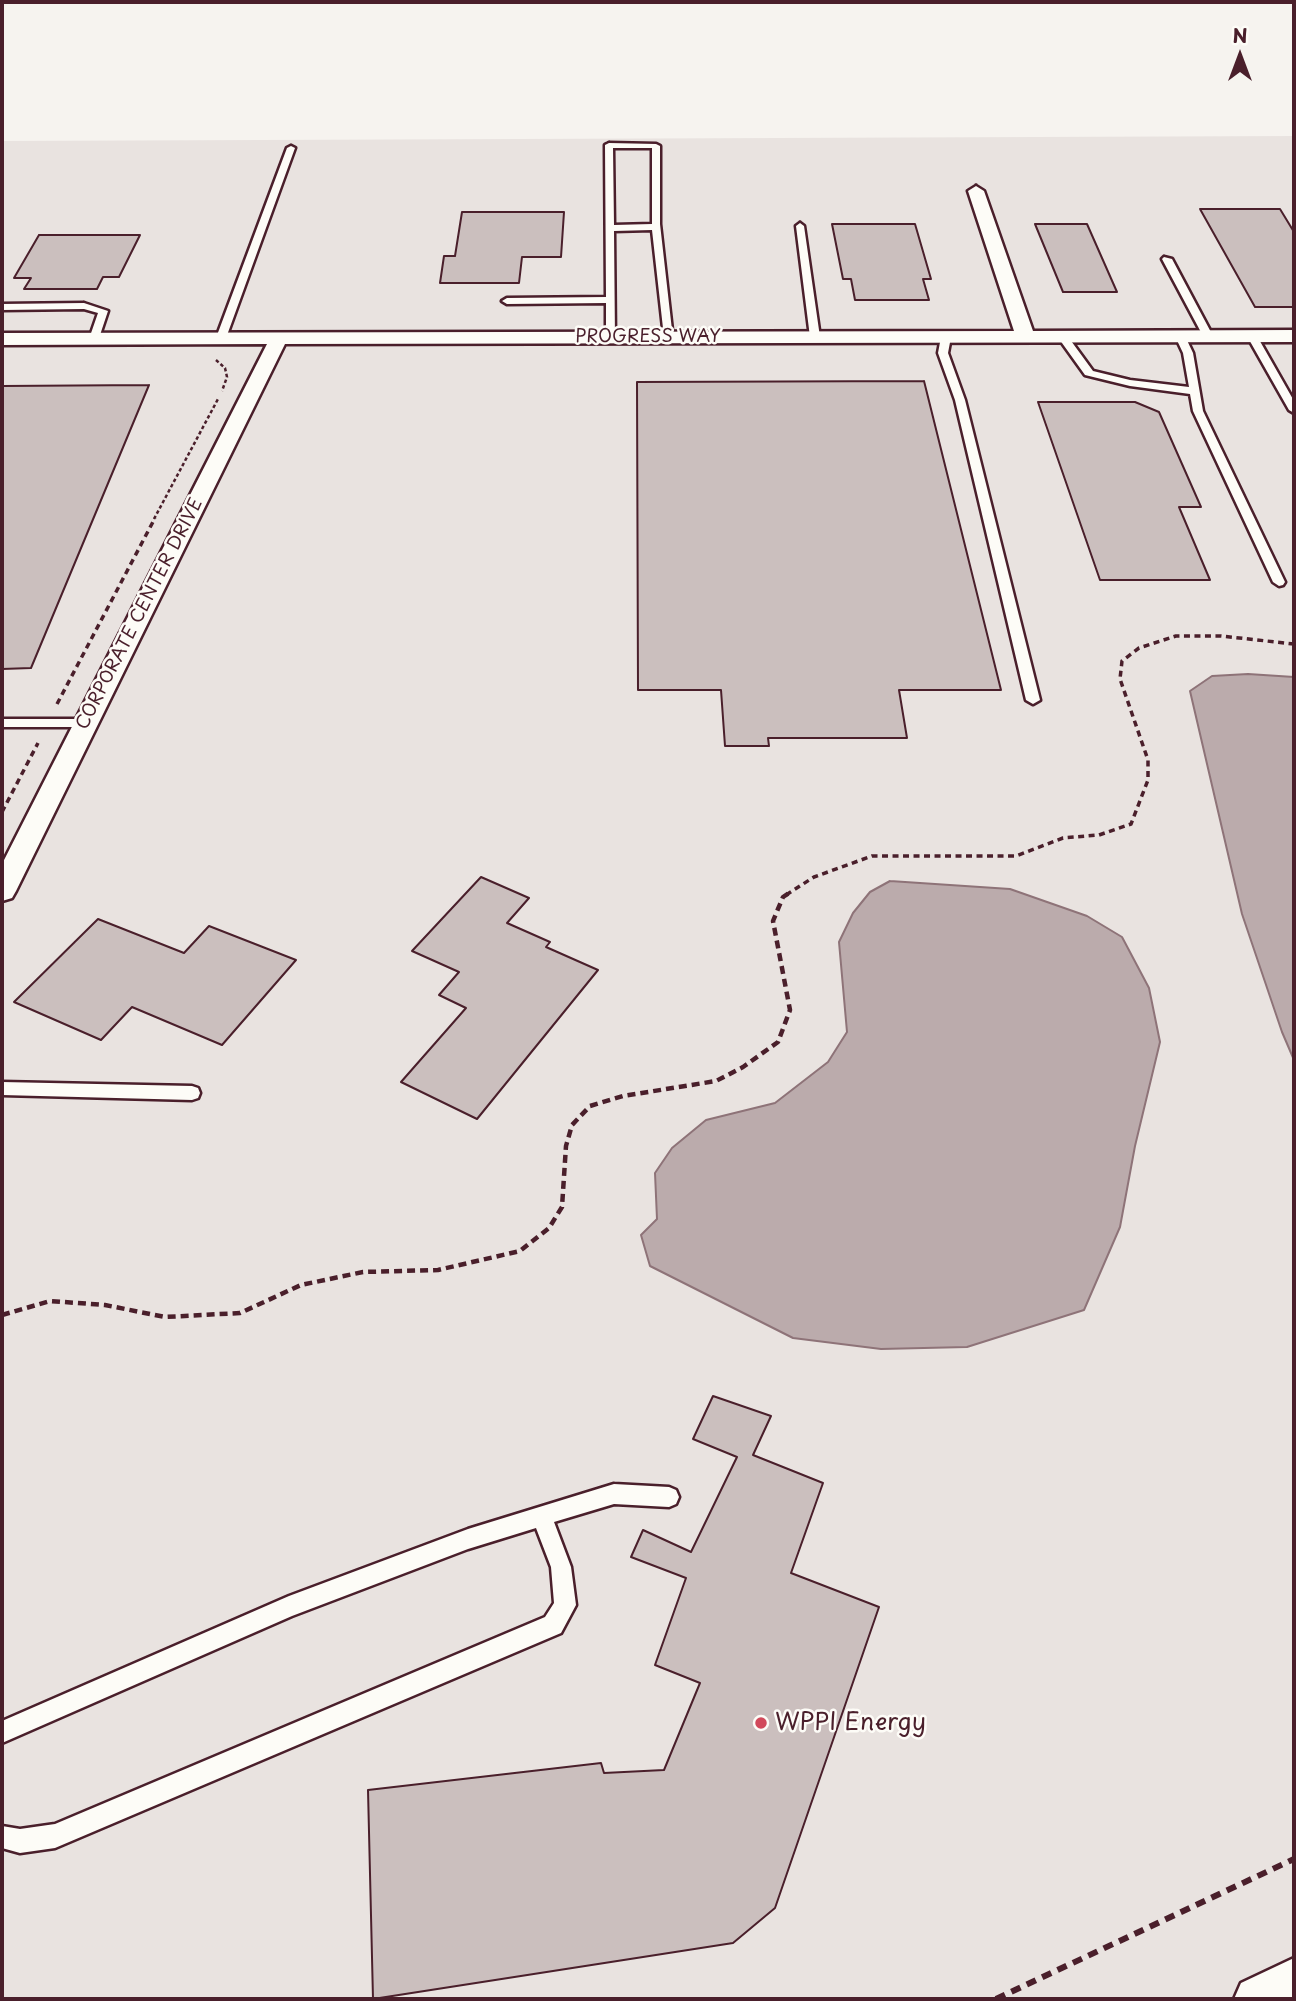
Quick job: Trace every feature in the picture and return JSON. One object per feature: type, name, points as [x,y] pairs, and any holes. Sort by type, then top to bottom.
[{"type":"street","points":[[976,191],[1025,336]]},
{"type":"street","name":"PROGRESS WAY","points":[[2,339],[1294,336]]},
{"type":"street","name":"CORPORATE CENTER DRIVE","points":[[2,891],[279,338]]},
{"type":"street","points":[[1257,1999],[1294,1980]]},
{"type":"lane","points":[[611,338],[609,145],[656,146],[657,226],[668,337]]},
{"type":"lane","points":[[221,338],[291,148]]},
{"type":"lane","points":[[609,228],[657,226]]},
{"type":"lane","points":[[800,226],[814,337]]},
{"type":"lane","points":[[1167,259],[1209,336]]},
{"type":"lane","points":[[507,300],[610,300]]},
{"type":"lane","points":[[2,307],[84,306],[103,311],[94,339]]},
{"type":"lane","points":[[1062,336],[1089,373],[1130,383],[1194,391]]},
{"type":"lane","points":[[1180,336],[1188,353],[1198,411],[1279,582]]},
{"type":"lane","points":[[1252,336],[1294,410]]},
{"type":"lane","points":[[946,337],[943,353],[960,400],[1033,700]]},
{"type":"lane","points":[[1278,382],[1294,381]]},
{"type":"lane","points":[[2,723],[86,723]]},
{"type":"lane","points":[[2,1088],[192,1093]]},
{"type":"lane","points":[[2,1732],[289,1607],[468,1539],[614,1494],[669,1497]]},
{"type":"lane","points":[[2,1838],[20,1841],[55,1836],[553,1625],[565,1605],[561,1567],[542,1517]]},
{"type":"path","points":[[2,812],[224,388],[227,377],[225,368],[213,359]]},
{"type":"path","points":[[2,1315],[50,1301],[105,1305],[165,1317],[240,1313],[301,1285],[363,1272],[438,1270],[520,1251],[549,1228],[562,1207],[566,1146],[572,1125],[590,1106],[623,1096],[716,1081],[743,1067],[778,1042],[790,1010],[774,921],[783,897],[814,877],[872,856],[1016,856],[1063,838],[1099,835],[1131,824],[1148,780],[1148,760],[1120,679],[1122,661],[1139,648],[1176,636],[1221,636],[1294,644]]},
{"type":"path","points":[[996,1999],[1294,1859]]},
{"type":"shaded area","points":[[1294,136],[1294,1981],[1257,1999],[2,1999],[2,141]]},
{"type":"shaded area","points":[[1248,674],[1294,677],[1294,1060],[1242,914],[1190,691],[1212,676]]},
{"type":"shaded area","points":[[890,881],[1010,889],[1087,916],[1122,937],[1149,988],[1160,1042],[1135,1146],[1120,1227],[1084,1310],[967,1347],[881,1349],[793,1338],[650,1266],[641,1235],[657,1219],[655,1173],[672,1148],[706,1120],[775,1103],[828,1062],[847,1032],[839,942],[853,913],[870,892]]},
{"type":"building","points":[[1200,209],[1280,209],[1294,232],[1294,307],[1255,307]]},
{"type":"building","points":[[462,212],[564,212],[561,257],[522,257],[519,283],[440,283],[444,256],[455,256]]},
{"type":"building","points":[[832,224],[915,224],[931,279],[923,279],[929,300],[855,300],[851,279],[843,279]]},
{"type":"building","points":[[1035,224],[1087,224],[1117,292],[1063,292]]},
{"type":"building","points":[[39,235],[140,235],[119,277],[103,277],[97,289],[24,289],[31,278],[14,278]]},
{"type":"building","points":[[924,381],[1001,690],[899,690],[907,738],[768,738],[769,746],[725,746],[721,690],[638,690],[637,382]]},
{"type":"building","points":[[149,385],[31,668],[2,669],[2,386]]},
{"type":"building","points":[[1038,402],[1135,402],[1159,412],[1201,507],[1179,507],[1210,580],[1100,580]]},
{"type":"building","points":[[481,877],[529,898],[507,923],[550,942],[546,947],[598,970],[477,1119],[401,1082],[466,1008],[439,995],[459,972],[412,951]]},
{"type":"building","points":[[98,919],[184,953],[209,926],[296,960],[222,1045],[132,1007],[101,1040],[14,1002]]},
{"type":"building","name":"WPPI Energy","points":[[713,1396],[771,1416],[753,1455],[823,1483],[791,1573],[879,1607],[775,1908],[733,1943],[373,1999],[368,1790],[601,1763],[604,1773],[664,1770],[700,1683],[655,1665],[686,1578],[631,1557],[643,1530],[691,1552],[737,1457],[693,1439]]},
{"type":"place","name":"WPPI Energy","points":[[761,1723]]}]
